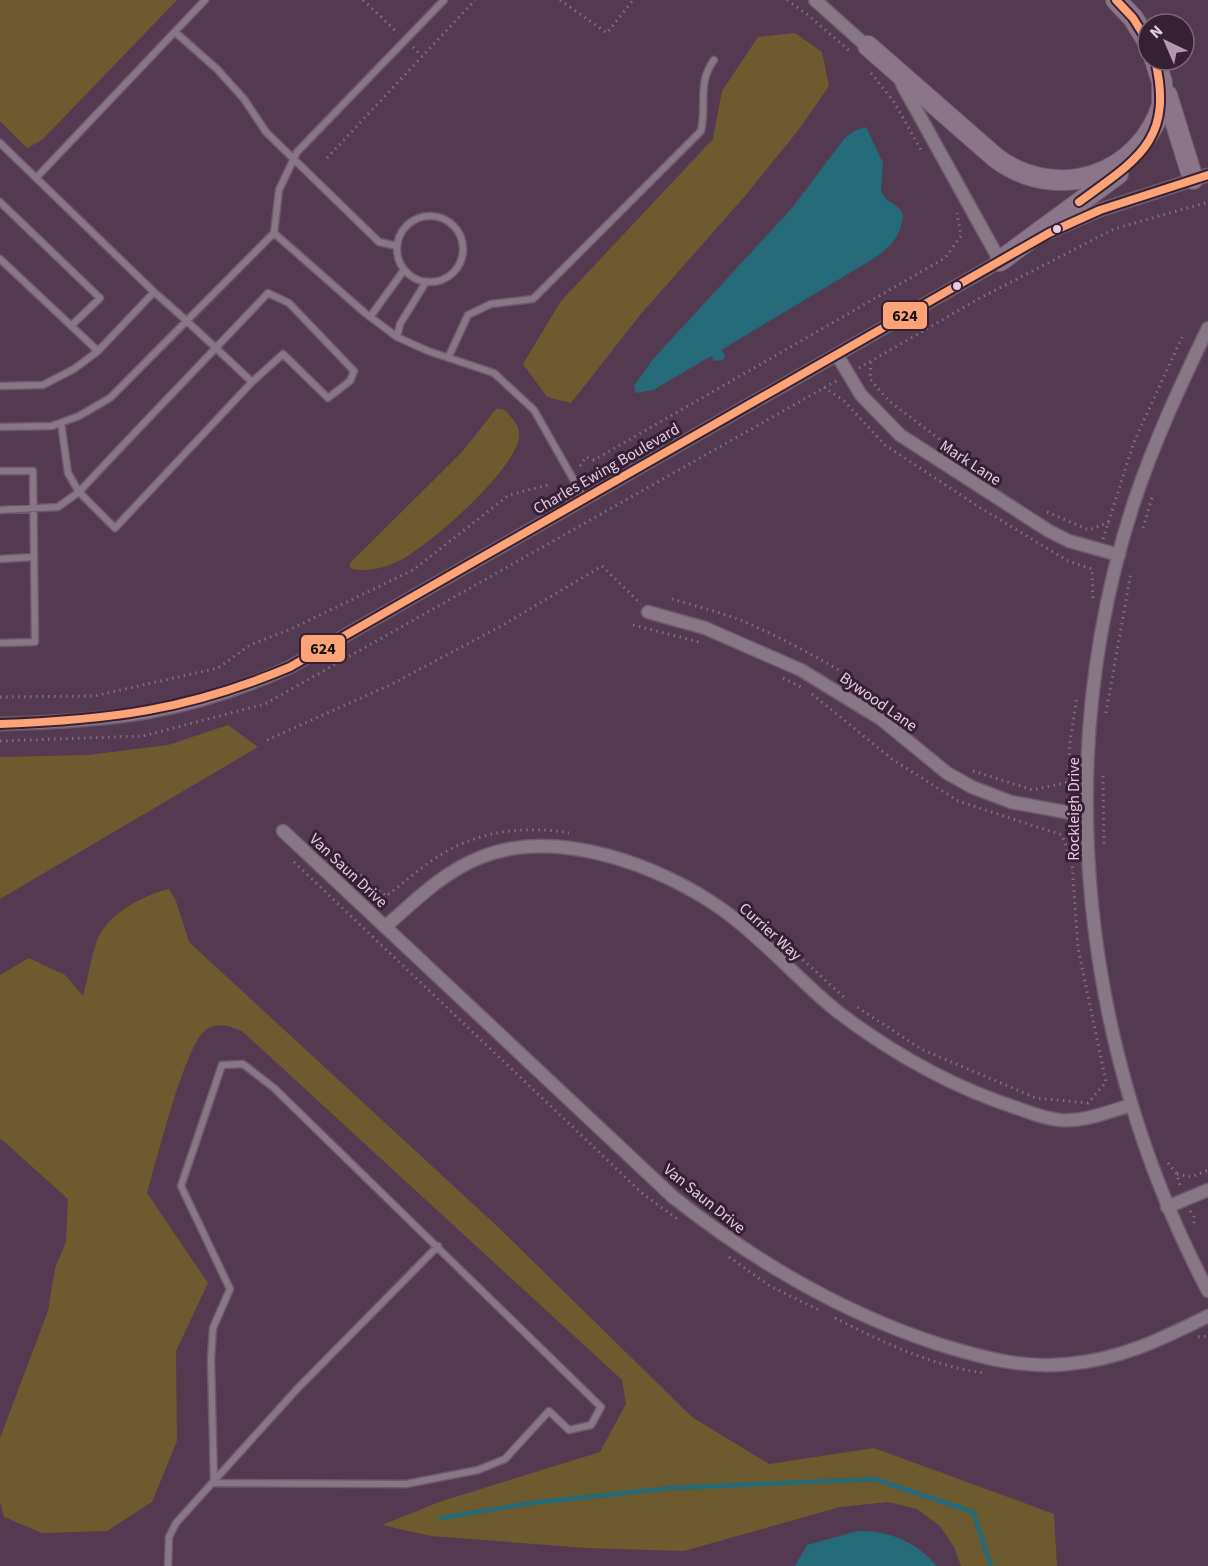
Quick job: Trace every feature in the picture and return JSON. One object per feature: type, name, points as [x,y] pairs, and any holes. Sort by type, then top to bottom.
[{"type":"main road","points":[[1116,0],[1136,23]]},
{"type":"main road","points":[[864,57],[996,158],[1014,170],[1041,179],[1063,181],[1085,179],[1118,165],[1145,140],[1156,122],[1163,102]]},
{"type":"main road","points":[[1000,261],[1138,158],[1155,135],[1163,102],[1158,72]]},
{"type":"main road","points":[[1159,72],[1200,177]]},
{"type":"street","points":[[815,0],[864,57],[892,72],[910,96],[1000,261]]},
{"type":"street","name":"Charles Ewing Boulevard","points":[[0,724],[130,717],[195,703],[249,685],[320,651],[1000,261],[1074,221],[1200,177]]},
{"type":"street","name":"Rockleigh Drive","points":[[1208,327],[1159,434],[1119,555],[1108,605],[1095,688],[1087,816],[1095,940],[1114,1044],[1131,1105],[1167,1207],[1208,1291]]},
{"type":"street","name":"Mark Lane","points":[[837,355],[861,395],[900,435],[1048,531],[1119,555]]},
{"type":"street","name":"Bywood Lane","points":[[648,612],[705,628],[801,670],[880,720],[947,772],[972,787],[1011,802],[1087,816]]},
{"type":"street","name":"Van Saun Drive","points":[[283,831],[673,1197],[762,1262],[859,1314],[962,1352],[1003,1362],[1032,1365],[1066,1365],[1132,1352],[1208,1316]]},
{"type":"street","name":"Currier Way","points":[[385,927],[437,881],[482,856],[532,846],[593,852],[653,871],[693,891],[752,933],[838,1012],[885,1044],[953,1083],[998,1102],[1060,1120],[1075,1120],[1131,1105]]},
{"type":"street","points":[[1167,1207],[1208,1190]]},
{"type":"lane","points":[[36,178],[206,0]]},
{"type":"lane","points":[[0,427],[52,426],[79,416],[110,398],[274,233],[279,190],[292,159],[444,0]]},
{"type":"lane","points":[[175,32],[217,69],[244,99],[266,132],[292,159],[379,242],[397,246]]},
{"type":"lane","points":[[448,358],[468,315],[491,304],[533,299],[701,131],[705,113],[703,85],[705,72],[714,60]]},
{"type":"lane","points":[[0,143],[154,292],[252,382]]},
{"type":"lane","points":[[0,202],[100,298],[71,326]]},
{"type":"lane","points":[[426,216],[438,217],[456,228],[463,249],[456,270],[437,282],[426,282],[417,280],[404,270],[399,262],[397,246],[406,226],[426,216]]},
{"type":"lane","points":[[274,233],[370,317],[397,337],[448,358],[494,373],[534,410],[585,499]]},
{"type":"lane","points":[[0,259],[98,351]]},
{"type":"lane","points":[[370,317],[404,270]]},
{"type":"lane","points":[[397,337],[400,324],[426,282]]},
{"type":"lane","points":[[0,386],[43,385],[74,369],[98,351],[154,292]]},
{"type":"lane","points":[[0,510],[58,507],[79,492],[268,293],[289,303],[354,371],[350,381],[332,398],[328,398],[283,354],[252,382],[115,528],[79,492],[68,473],[61,423]]},
{"type":"lane","points":[[0,471],[33,471],[34,557],[34,642],[0,643]]},
{"type":"lane","points":[[0,559],[34,557]]},
{"type":"lane","points":[[243,1064],[274,1088],[601,1407],[591,1425],[569,1430],[549,1411],[505,1459],[478,1470],[406,1484],[214,1483],[211,1359],[213,1328],[230,1289],[182,1186],[222,1065],[243,1064]]},
{"type":"lane","points":[[168,1566],[169,1537],[176,1523],[297,1389],[438,1246]]},
{"type":"path","points":[[363,0],[399,34]]},
{"type":"path","points":[[327,158],[475,0]]},
{"type":"path","points":[[560,0],[607,33],[633,0]]},
{"type":"path","points":[[787,0],[864,57],[923,152]]},
{"type":"path","points":[[411,46],[422,56]]},
{"type":"path","points":[[580,466],[586,457],[594,460],[945,258],[961,236],[957,212]]},
{"type":"path","points":[[1091,610],[1092,569],[1134,442],[1182,337]]},
{"type":"path","points":[[871,362],[870,379],[889,401],[982,471]]},
{"type":"path","points":[[824,387],[844,401],[885,445],[979,507],[1068,561],[1092,569]]},
{"type":"path","points":[[0,697],[94,696],[218,668],[250,645],[291,629],[414,570],[509,495],[548,486]]},
{"type":"path","points":[[1141,533],[1154,490]]},
{"type":"path","points":[[1041,508],[1089,530],[1109,522]]},
{"type":"path","points":[[1106,715],[1132,565]]},
{"type":"path","points":[[267,740],[390,685],[503,625],[602,566],[648,612]]},
{"type":"path","points":[[672,599],[742,621],[865,687],[898,714]]},
{"type":"path","points":[[633,625],[712,645]]},
{"type":"path","points":[[748,911],[765,923],[850,1003],[921,1049],[1036,1098],[1088,1103],[1106,1082],[1078,948],[1072,862],[1062,835],[958,801],[892,759],[809,692],[777,675]]},
{"type":"path","points":[[970,770],[1033,790],[1068,782],[1070,742],[1079,687]]},
{"type":"path","points":[[1103,770],[1104,852]]},
{"type":"path","points":[[319,840],[386,896],[442,853],[498,832],[550,830],[572,834]]},
{"type":"path","points":[[290,858],[643,1194],[688,1227]]},
{"type":"path","points":[[1166,1160],[1177,1174],[1183,1200],[1194,1217],[1194,1227],[1199,1236]]},
{"type":"path","points":[[1177,1174],[1191,1177],[1208,1170]]},
{"type":"path","points":[[724,1253],[770,1286],[821,1311]]},
{"type":"path","points":[[832,1317],[883,1342],[960,1370],[991,1373]]},
{"type":"path","points":[[1197,1337],[1208,1336]]},
{"type":"shaded area","points":[[0,0],[177,0],[42,140],[27,148],[0,121]]},
{"type":"shaded area","points":[[795,33],[822,52],[829,86],[800,128],[745,196],[640,315],[571,403],[547,397],[523,364],[561,301],[713,139],[722,91],[758,37]]},
{"type":"shaded area","points":[[496,409],[505,411],[513,420],[519,435],[511,456],[500,473],[448,525],[399,561],[374,569],[350,568],[350,563],[462,452]]},
{"type":"shaded area","points":[[228,725],[258,747],[0,899],[0,757],[88,755],[168,745]]},
{"type":"shaded area","points":[[169,889],[176,901],[189,942],[498,1227],[692,1417],[769,1464],[874,1448],[1054,1514],[1057,1566],[961,1566],[954,1547],[940,1526],[917,1509],[888,1502],[840,1507],[684,1551],[586,1548],[431,1536],[382,1525],[439,1502],[600,1452],[626,1404],[622,1380],[243,1032],[221,1025],[207,1029],[198,1039],[190,1056],[172,1105],[147,1193],[208,1283],[176,1351],[177,1441],[152,1502],[107,1531],[42,1533],[4,1517],[0,1502],[0,1438],[48,1311],[55,1268],[66,1242],[68,1199],[0,1138],[0,975],[29,958],[65,975],[83,996],[91,960],[103,929],[128,906]]},
{"type":"water","points":[[866,127],[883,163],[881,191],[887,200],[897,206],[903,214],[898,235],[890,245],[873,259],[721,350],[725,355],[723,360],[714,361],[711,356],[653,390],[636,393],[634,386],[653,359],[792,208],[844,139],[854,131]]},
{"type":"water","points":[[857,1531],[881,1533],[902,1539],[920,1550],[937,1566],[795,1566],[807,1545]]},
{"type":"waterway","points":[[441,1518],[531,1503],[671,1488],[874,1479],[973,1512],[991,1566]]},
{"type":"transit line","name":"624","points":[[1116,0],[1136,23]]},
{"type":"transit line","name":"624","points":[[1079,202],[1118,173],[1146,145],[1155,129],[1159,110],[1160,87],[1157,72]]},
{"type":"transit line","name":"624","points":[[0,724],[113,716],[148,710],[217,693],[290,667],[1049,233],[1100,210],[1208,175]]}]
